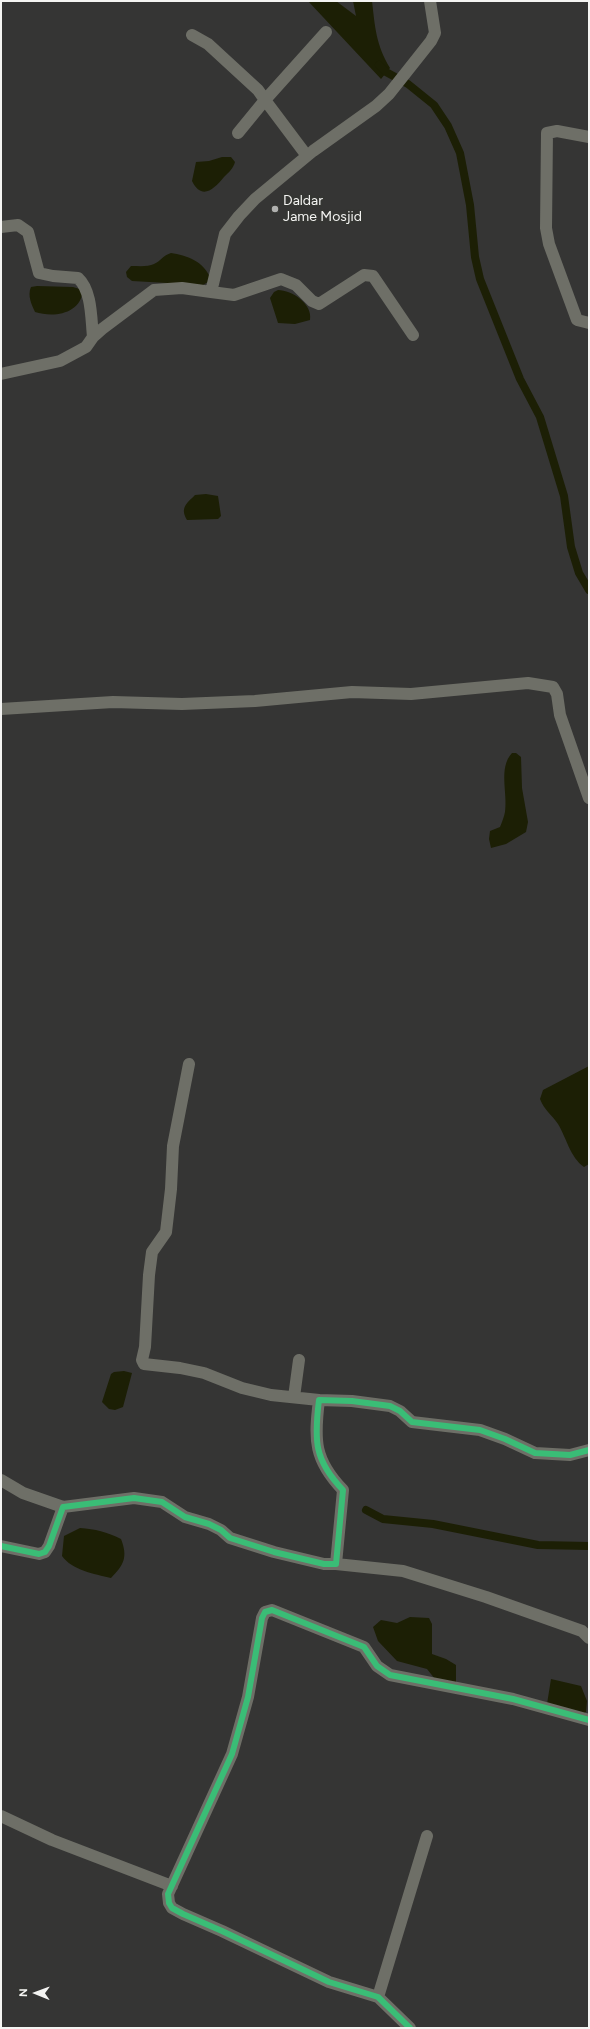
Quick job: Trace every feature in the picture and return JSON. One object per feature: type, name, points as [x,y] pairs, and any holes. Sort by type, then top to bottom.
[{"type":"street","points":[[211,292],[225,234],[255,199],[307,156],[376,106],[389,94],[431,41],[435,33],[430,1]]},
{"type":"street","points":[[238,133],[265,100],[326,32]]},
{"type":"street","points":[[192,35],[208,44],[258,90],[307,156]]},
{"type":"street","points":[[589,137],[556,131],[547,133],[546,228],[549,244],[577,320],[589,323]]},
{"type":"street","points":[[1,227],[18,225],[28,232],[39,273],[78,278],[85,284],[89,302],[93,337]]},
{"type":"street","points":[[1,374],[60,361],[86,347],[93,337],[154,290],[182,288],[234,295],[281,279],[296,284],[312,301],[319,304],[364,275],[373,276],[413,334]]},
{"type":"street","points":[[1,709],[113,702],[182,704],[255,701],[352,692],[411,694],[528,683],[553,687],[557,694],[560,715],[589,798]]},
{"type":"street","points":[[189,1064],[174,1146],[166,1232],[152,1252],[145,1347],[142,1360],[144,1364],[180,1368],[204,1373],[256,1391],[319,1400],[352,1401],[390,1406],[412,1422],[480,1430],[505,1439],[535,1453],[570,1455],[589,1450]]},
{"type":"street","points":[[294,1397],[299,1360]]},
{"type":"street","points":[[319,1400],[315,1434],[316,1443],[329,1475],[343,1490],[336,1564]]},
{"type":"street","points":[[1,1480],[23,1493],[63,1507],[134,1498],[162,1502],[185,1517],[209,1524],[230,1538],[274,1552],[324,1564],[403,1571],[582,1631],[589,1638]]},
{"type":"street","points":[[1,1546],[39,1554],[45,1552],[49,1546],[63,1507]]},
{"type":"street","points":[[410,2028],[378,1997],[329,1982],[229,1934],[183,1914],[172,1908],[169,1903],[168,1894],[232,1754],[248,1697],[262,1618],[265,1612],[272,1610],[364,1647],[378,1666],[390,1675],[513,1699],[589,1720]]},
{"type":"street","points":[[1,1816],[52,1840],[172,1886]]},
{"type":"street","points":[[378,1997],[427,1836]]},
{"type":"shaded area","points":[[308,1],[336,1],[356,16],[353,1],[372,1],[375,28],[379,44],[385,60],[390,68],[381,79]]},
{"type":"shaded area","points":[[222,157],[231,157],[235,162],[232,169],[216,186],[208,191],[204,192],[196,187],[192,181],[196,162],[209,161]]},
{"type":"shaded area","points":[[171,253],[194,260],[208,272],[210,278],[208,282],[203,285],[132,281],[127,277],[126,272],[131,266],[152,265]]},
{"type":"shaded area","points":[[31,287],[73,287],[83,290],[81,298],[72,309],[58,314],[42,314],[35,312],[30,300]]},
{"type":"shaded area","points":[[278,290],[289,292],[305,303],[310,314],[310,320],[295,324],[278,323],[270,298],[274,292]]},
{"type":"shaded area","points":[[206,494],[218,496],[221,516],[218,519],[187,520],[184,512],[185,506],[195,495]]},
{"type":"shaded area","points":[[512,753],[516,753],[521,757],[522,788],[528,822],[526,832],[506,844],[491,848],[489,839],[490,831],[500,827],[504,818],[506,805],[504,773],[505,766]]},
{"type":"shaded area","points":[[589,1066],[589,1164],[584,1167],[575,1158],[558,1124],[540,1099],[543,1090]]},
{"type":"shaded area","points":[[124,1371],[132,1373],[123,1407],[115,1410],[109,1409],[102,1402],[111,1374],[114,1372]]},
{"type":"shaded area","points":[[80,1528],[101,1531],[121,1539],[124,1551],[124,1560],[122,1565],[111,1578],[77,1568],[66,1561],[62,1556],[64,1536]]},
{"type":"shaded area","points":[[410,1617],[429,1618],[432,1624],[432,1654],[446,1659],[456,1665],[456,1684],[435,1679],[427,1669],[397,1661],[378,1641],[373,1627],[381,1620],[397,1623]]},
{"type":"shaded area","points":[[551,1679],[581,1686],[587,1701],[586,1712],[582,1715],[547,1704]]},
{"type":"waterway","points":[[379,65],[386,72],[408,84],[434,105],[448,126],[460,153],[470,205],[475,257],[480,279],[520,379],[540,417],[564,496],[571,547],[579,573],[589,590]]},
{"type":"waterway","points":[[366,1510],[383,1519],[433,1524],[538,1545],[589,1546]]},
{"type":"cycle path","points":[[1,1546],[39,1554],[45,1552],[49,1546],[63,1507],[134,1498],[162,1502],[185,1517],[209,1524],[221,1530],[230,1538],[274,1552],[324,1564],[336,1564],[343,1490],[326,1469],[318,1449],[317,1414],[319,1400],[352,1401],[390,1406],[400,1411],[412,1422],[480,1430],[505,1439],[535,1453],[570,1455],[589,1450]]},
{"type":"cycle path","points":[[410,2028],[378,1997],[329,1982],[183,1914],[172,1908],[169,1903],[168,1894],[232,1754],[248,1697],[262,1618],[265,1612],[272,1610],[364,1647],[377,1666],[390,1675],[513,1699],[589,1720]]},
{"type":"place","name":"Daldar Jame Mosjid","points":[[275,209]]}]
